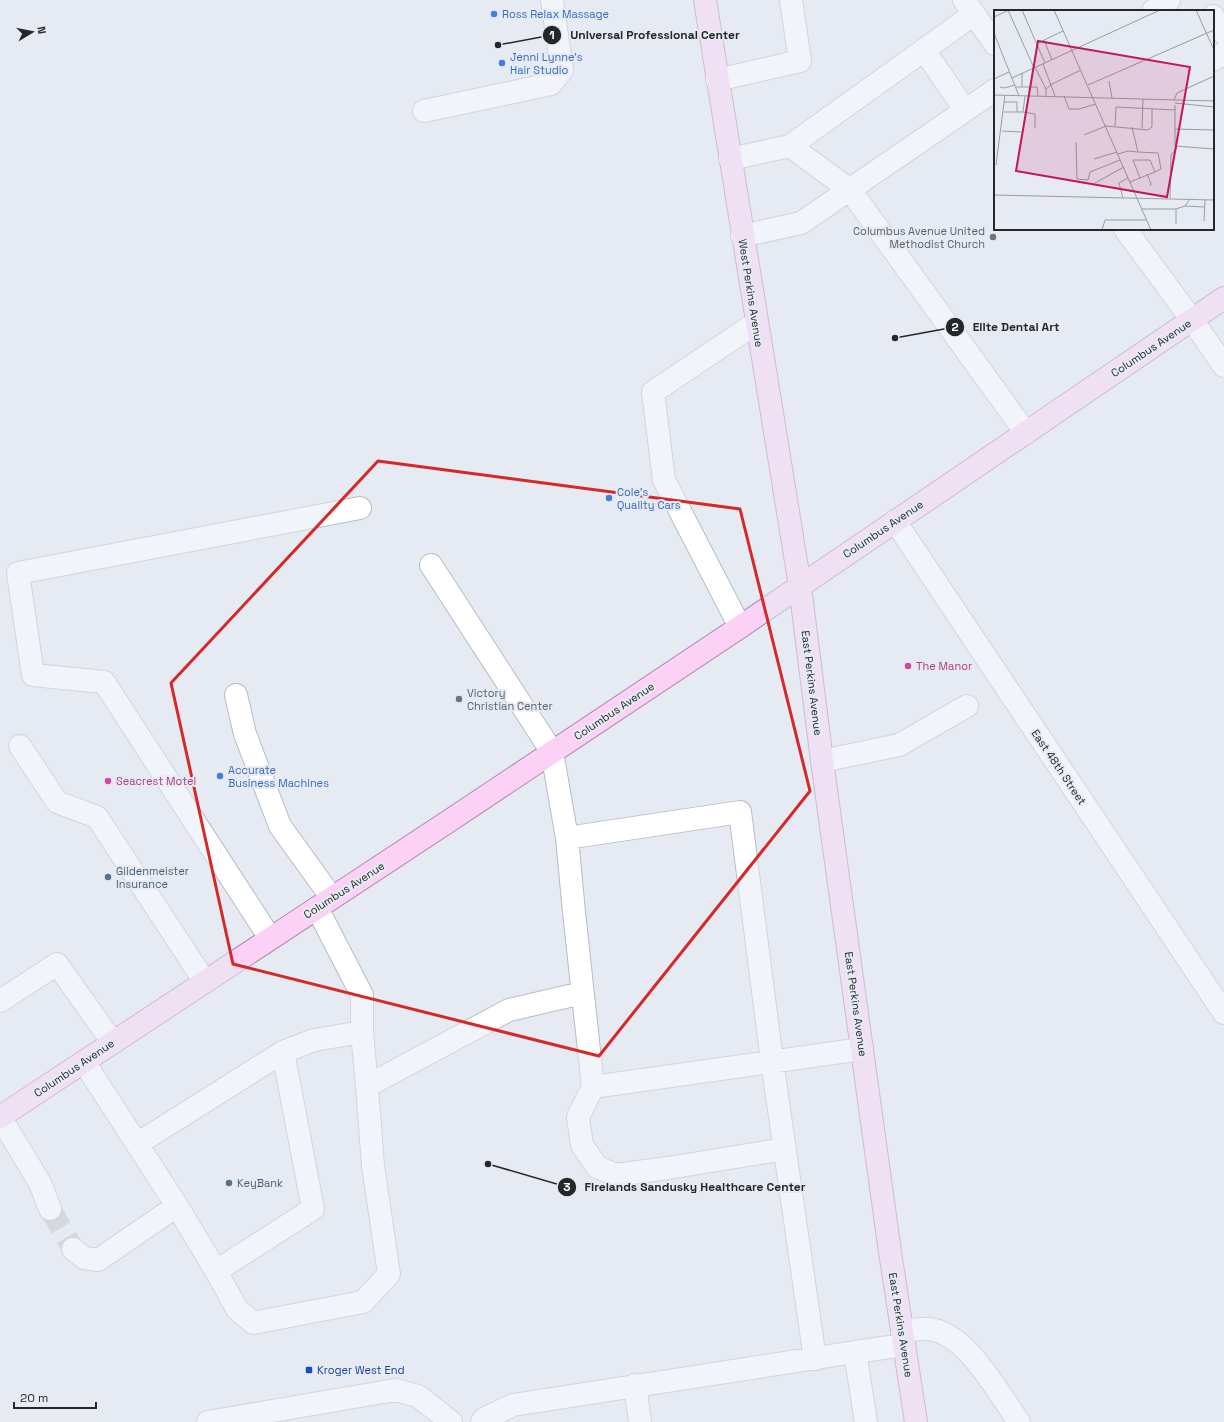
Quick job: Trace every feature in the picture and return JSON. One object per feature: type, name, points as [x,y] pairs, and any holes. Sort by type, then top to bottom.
[{"type":"main road","name":"West Perkins Avenue","points":[[705,0],[756,323],[800,586]]},
{"type":"main road","name":"Columbus Avenue","points":[[0,1117],[740,627],[1224,298]]},
{"type":"main road","name":"East Perkins Avenue","points":[[800,586],[822,762],[916,1422]]},
{"type":"street","points":[[424,111],[551,84],[562,70],[552,0]]},
{"type":"street","points":[[718,80],[800,61],[791,0]]},
{"type":"street","points":[[1154,10],[1169,0]]},
{"type":"street","points":[[1203,0],[1209,10]]},
{"type":"street","points":[[730,159],[790,146],[924,50],[969,7],[994,43]]},
{"type":"street","points":[[1214,18],[1224,33]]},
{"type":"street","points":[[924,50],[966,110]]},
{"type":"street","points":[[1214,59],[1224,53]]},
{"type":"street","points":[[742,236],[801,223],[994,91]]},
{"type":"street","points":[[790,146],[850,190],[1026,433]]},
{"type":"street","points":[[1126,230],[1224,366]]},
{"type":"street","points":[[740,627],[664,480],[653,392],[756,323]]},
{"type":"street","points":[[270,938],[104,682],[33,675],[18,573],[360,508]]},
{"type":"street","name":"East 48th Street","points":[[895,521],[1224,1013]]},
{"type":"street","points":[[431,565],[552,752],[567,838],[593,1087],[578,1117],[582,1145],[597,1167],[616,1175],[785,1149]]},
{"type":"street","points":[[84,1062],[177,1206],[237,1309],[253,1323],[363,1302],[389,1274],[373,1166],[362,1032],[362,995],[324,903],[280,826],[245,734],[236,695]]},
{"type":"street","points":[[822,762],[899,745],[967,706]]},
{"type":"street","points":[[20,746],[57,802],[97,817],[205,982]]},
{"type":"street","points":[[567,838],[740,812],[772,1061],[815,1359]]},
{"type":"street","points":[[0,1001],[57,964],[113,1043]]},
{"type":"street","points":[[367,1086],[509,1010],[582,993]]},
{"type":"street","points":[[137,1144],[283,1052],[314,1040],[362,1032]]},
{"type":"street","points":[[593,1087],[862,1049]]},
{"type":"street","points":[[216,1272],[313,1209],[283,1052]]},
{"type":"street","points":[[0,1117],[40,1183],[50,1209]]},
{"type":"street","points":[[73,1249],[84,1258],[98,1260],[177,1206]]},
{"type":"street","points":[[482,1422],[484,1419],[512,1405],[855,1352],[903,1338],[927,1328],[948,1335],[962,1344],[979,1364],[1018,1422]]},
{"type":"street","points":[[855,1352],[866,1422]]},
{"type":"street","points":[[635,1385],[640,1422]]},
{"type":"street","points":[[208,1422],[395,1390],[418,1396],[451,1422]]},
{"type":"highlighted area","points":[[378,461],[740,509],[810,791],[599,1056],[233,964],[171,683]]},
{"type":"tunnel","points":[[50,1209],[73,1249]]},
{"type":"place","name":"Ross Relax Massage","points":[[494,14]]},
{"type":"place","name":"Universal Professional Center","points":[[498,45]]},
{"type":"place","name":"Jenni Lynne's Hair Studio","points":[[502,63]]},
{"type":"place","name":"Columbus Avenue United Methodist Church","points":[[993,237]]},
{"type":"place","name":"Elite Dental Art","points":[[895,338]]},
{"type":"place","name":"Cole's Quality Cars","points":[[609,498]]},
{"type":"place","name":"The Manor","points":[[908,666]]},
{"type":"place","name":"Victory Christian Center","points":[[459,699]]},
{"type":"place","name":"Accurate Business Machines","points":[[220,776]]},
{"type":"place","name":"Seacrest Motel","points":[[108,781]]},
{"type":"place","name":"Gildenmeister Insurance","points":[[108,877]]},
{"type":"place","name":"Firelands Sandusky Healthcare Center","points":[[488,1164]]},
{"type":"place","name":"KeyBank","points":[[229,1183]]},
{"type":"place","name":"Kroger West End","points":[[309,1370]]}]
